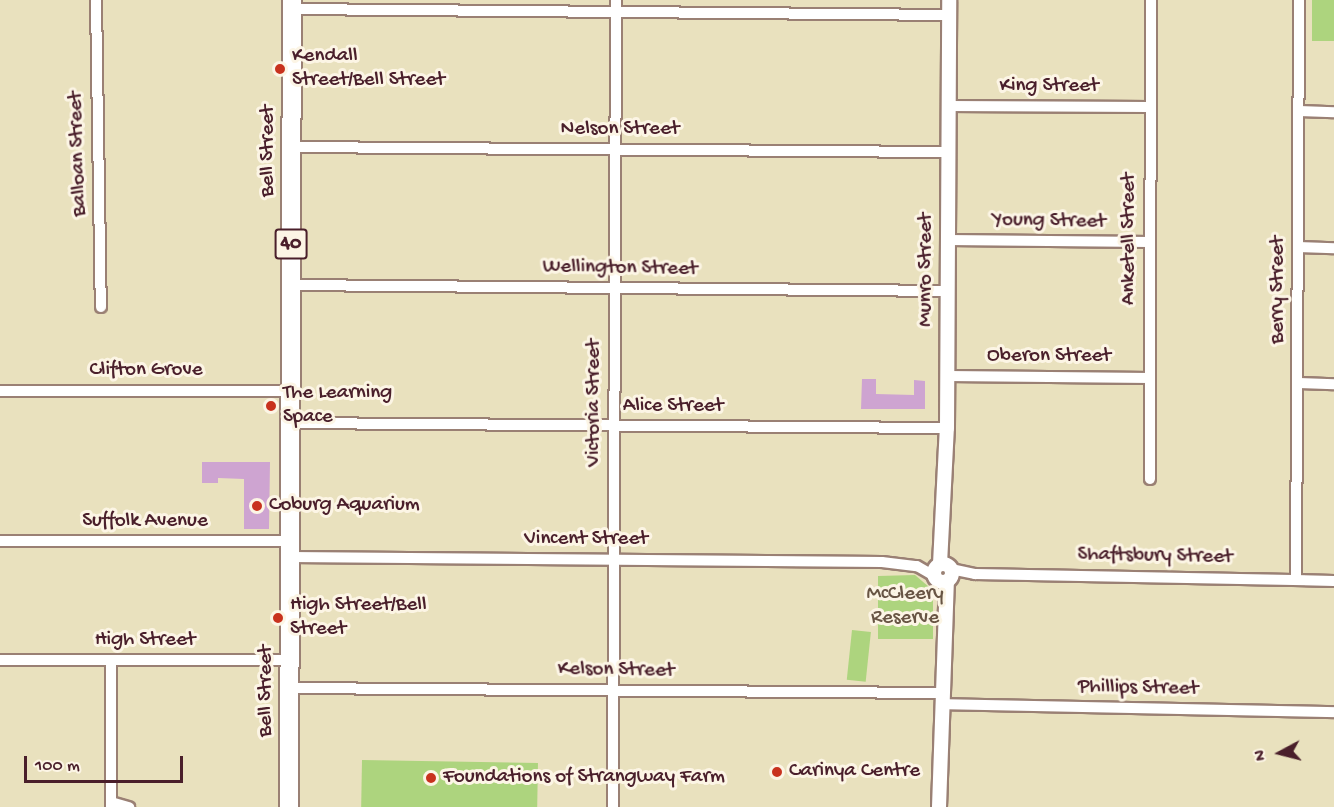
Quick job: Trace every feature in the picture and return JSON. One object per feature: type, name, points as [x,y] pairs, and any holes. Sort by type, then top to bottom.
[{"type":"highway","name":"Bell Street","points":[[289,807],[292,4]]},
{"type":"street","name":"Balloan Street","points":[[96,0],[101,307]]},
{"type":"street","name":"Munro Street","points":[[939,807],[948,376],[949,0]]},
{"type":"street","name":"Anketell Street","points":[[1150,479],[1151,0]]},
{"type":"street","name":"Berry Street","points":[[1296,580],[1299,383],[1299,0]]},
{"type":"street","points":[[292,4],[616,6],[949,15]]},
{"type":"street","name":"Victoria Street","points":[[612,807],[616,6]]},
{"type":"street","name":"King Street","points":[[949,106],[1149,107]]},
{"type":"street","points":[[1299,111],[1334,112]]},
{"type":"street","name":"Nelson Street","points":[[292,147],[949,152]]},
{"type":"street","name":"Young Street","points":[[948,240],[1149,242]]},
{"type":"street","points":[[1298,247],[1334,248]]},
{"type":"street","name":"Wellington Street","points":[[291,285],[948,291]]},
{"type":"street","name":"Oberon Street","points":[[948,376],[1150,378]]},
{"type":"street","points":[[1299,383],[1334,384]]},
{"type":"street","name":"Clifton Grove","points":[[0,391],[291,391]]},
{"type":"street","name":"Alice Street","points":[[291,423],[947,428]]},
{"type":"street","name":"Suffolk Avenue","points":[[0,541],[290,549]]},
{"type":"street","name":"Vincent Street","points":[[290,549],[614,559],[882,562],[914,559],[944,573]]},
{"type":"street","name":"Shaftsbury Street","points":[[944,573],[1334,581]]},
{"type":"street","name":"High Street","points":[[0,660],[290,660]]},
{"type":"street","points":[[111,661],[111,804],[129,807]]},
{"type":"street","name":"Kelson Street","points":[[290,688],[613,691],[941,699]]},
{"type":"street","name":"Phillips Street","points":[[941,699],[1334,712]]},
{"type":"green space","points":[[1312,0],[1334,0],[1334,41],[1312,41]]},
{"type":"green space","name":"McCleery Reserve","points":[[915,575],[929,587],[933,598],[933,639],[878,639],[878,576]]},
{"type":"green space","points":[[852,630],[871,632],[866,682],[847,680]]},
{"type":"green space","points":[[362,760],[538,763],[537,807],[361,807]]},
{"type":"building","points":[[862,379],[876,379],[876,394],[914,395],[914,380],[925,381],[925,409],[861,409]]},
{"type":"building","name":"Coburg Aquarium","points":[[202,462],[270,462],[269,529],[244,529],[244,479],[218,478],[218,483],[202,483]]},
{"type":"place","name":"Kendall Street/Bell Street","points":[[280,69]]},
{"type":"place","name":"The Learning Space","points":[[271,406]]},
{"type":"place","name":"Coburg Aquarium","points":[[257,506]]},
{"type":"place","name":"High Street/Bell Street","points":[[278,618]]},
{"type":"place","name":"Carinya Centre","points":[[777,772]]},
{"type":"place","name":"Foundations of Strangway Farm","points":[[431,778]]}]
